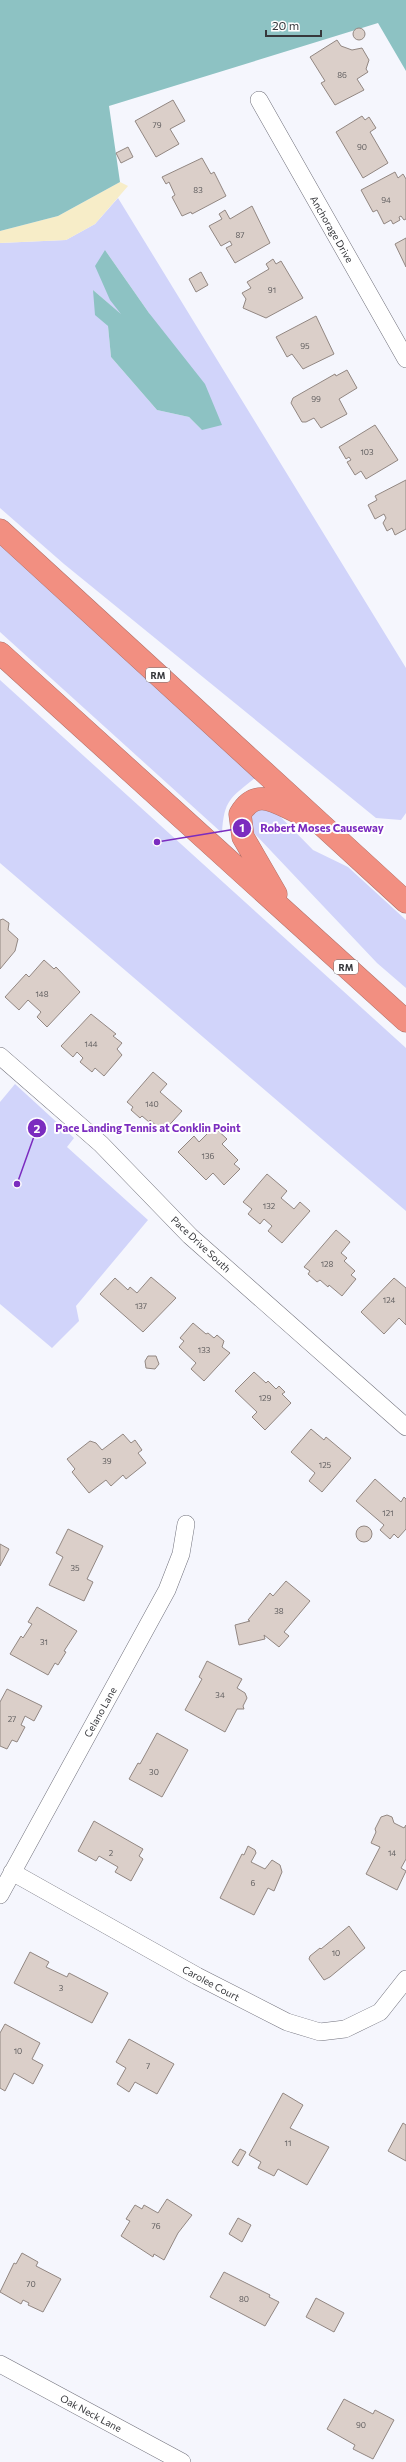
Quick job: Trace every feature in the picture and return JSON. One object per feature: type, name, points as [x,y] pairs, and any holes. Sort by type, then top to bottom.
[{"type":"highway","name":"RM","points":[[0,530],[316,821],[352,850],[406,902]]},
{"type":"highway","name":"RM","points":[[0,652],[406,1022]]},
{"type":"highway","points":[[287,913],[243,837],[240,814],[248,803],[262,798],[275,802],[316,821]]},
{"type":"street","name":"Anchorage Drive","points":[[259,100],[406,359]]},
{"type":"street","name":"Pace Drive South","points":[[0,1056],[100,1144],[190,1236],[406,1426]]},
{"type":"street","name":"Celano Lane","points":[[0,1895],[167,1590],[181,1554],[186,1524]]},
{"type":"street","name":"Carolee Court","points":[[12,1872],[196,1976],[287,2022],[320,2032],[345,2029],[380,2012],[406,1979]]},
{"type":"street","name":"Oak Neck Lane","points":[[0,2364],[182,2462]]},
{"type":"shaded area","points":[[0,0],[406,0],[406,71],[378,23],[109,106],[120,182],[58,216],[0,231]]},
{"type":"shaded area","points":[[118,198],[406,668],[406,813],[401,820],[376,818],[64,564],[0,508],[0,243],[66,240],[95,224]],"holes":[[[105,250],[149,313],[202,430],[189,417],[157,410],[111,357],[108,326],[93,290],[123,316]]]},
{"type":"shaded area","points":[[105,250],[149,313],[205,384],[222,425],[202,430],[189,417],[157,410],[111,357],[108,326],[95,315],[93,290],[121,314],[110,300],[95,266]]},
{"type":"shaded area","points":[[0,544],[255,778],[234,795],[227,806],[224,813],[222,833],[0,632]]},
{"type":"shaded area","points":[[0,680],[406,1048],[406,1211],[0,863]]},
{"type":"shaded area","points":[[270,806],[313,850],[348,867],[406,920],[406,988],[377,963],[252,831],[250,812]]},
{"type":"shaded area","points":[[15,1084],[74,1138],[67,1147],[148,1220],[76,1306],[79,1321],[52,1348],[0,1304],[0,1102]]},
{"type":"sand","points":[[120,182],[128,186],[95,224],[66,240],[0,243],[0,231],[58,216]]},
{"type":"building","points":[[357,28],[361,28],[365,34],[361,40],[357,40],[353,36],[353,32]]},
{"type":"building","points":[[337,40],[341,46],[352,50],[362,48],[369,60],[366,69],[368,72],[357,79],[364,90],[335,105],[321,83],[325,81],[310,57]]},
{"type":"building","points":[[173,100],[185,121],[170,129],[179,144],[156,157],[135,121]]},
{"type":"building","points":[[362,116],[365,120],[369,117],[376,128],[370,132],[388,163],[363,178],[336,132]]},
{"type":"building","points":[[128,147],[133,157],[121,163],[116,153]]},
{"type":"building","points":[[202,158],[211,174],[214,172],[226,196],[192,214],[191,212],[182,216],[172,197],[175,195],[169,182],[166,184],[162,177]]},
{"type":"building","points":[[395,172],[398,178],[403,174],[406,179],[406,219],[404,220],[401,216],[399,217],[400,220],[393,224],[391,220],[384,224],[377,210],[373,212],[361,190]]},
{"type":"building","points":[[252,206],[270,243],[235,263],[226,248],[232,245],[230,241],[221,246],[209,226],[222,219],[219,214],[225,210],[230,219]]},
{"type":"building","points":[[406,238],[406,267],[395,244]]},
{"type":"building","points":[[273,259],[276,264],[281,261],[303,298],[266,318],[243,308],[246,299],[242,293],[251,288],[247,282],[269,269],[266,264]]},
{"type":"building","points":[[201,272],[208,285],[196,292],[189,279]]},
{"type":"building","points":[[316,316],[334,354],[303,369],[292,354],[287,357],[276,337]]},
{"type":"building","points":[[347,370],[357,388],[339,399],[347,414],[321,428],[314,418],[306,422],[302,422],[291,403],[293,398],[335,374],[336,376]]},
{"type":"building","points":[[375,425],[398,460],[366,479],[361,471],[355,475],[347,462],[351,460],[349,457],[346,459],[339,447]]},
{"type":"building","points":[[406,480],[406,529],[395,535],[392,528],[387,531],[383,523],[386,518],[384,514],[375,519],[368,505],[377,500],[375,496]]},
{"type":"building","points":[[3,919],[9,923],[8,930],[18,939],[15,951],[0,969],[0,920]]},
{"type":"building","points":[[44,960],[54,969],[56,967],[80,992],[47,1027],[37,1017],[41,1012],[28,1000],[19,1010],[5,997],[26,974],[29,977]]},
{"type":"building","points":[[91,1014],[116,1034],[113,1036],[122,1043],[117,1049],[122,1055],[104,1076],[95,1068],[92,1072],[80,1062],[83,1058],[77,1052],[73,1057],[61,1046]]},
{"type":"building","points":[[153,1072],[167,1084],[160,1092],[182,1111],[163,1132],[150,1120],[149,1122],[142,1116],[140,1118],[131,1110],[133,1107],[127,1102]]},
{"type":"building","points":[[214,1127],[227,1139],[222,1144],[238,1160],[234,1164],[240,1169],[224,1185],[213,1173],[206,1180],[178,1152],[194,1136],[199,1142]]},
{"type":"building","points":[[267,1174],[287,1191],[281,1198],[294,1209],[300,1202],[310,1211],[282,1243],[268,1231],[272,1226],[264,1219],[260,1224],[248,1214],[252,1209],[243,1202]]},
{"type":"building","points":[[336,1230],[350,1242],[341,1253],[347,1258],[344,1261],[355,1271],[351,1275],[356,1279],[342,1296],[329,1285],[328,1287],[320,1280],[317,1282],[308,1274],[310,1271],[304,1267]]},
{"type":"building","points":[[151,1277],[176,1298],[143,1332],[100,1294],[115,1278],[128,1290],[130,1287],[137,1293]]},
{"type":"building","points":[[394,1278],[406,1288],[406,1325],[399,1318],[384,1334],[361,1312]]},
{"type":"building","points":[[193,1323],[206,1334],[208,1333],[214,1338],[217,1335],[224,1341],[222,1347],[230,1353],[204,1381],[191,1369],[196,1363],[179,1347],[184,1341],[180,1338]]},
{"type":"building","points":[[148,1356],[156,1356],[159,1364],[155,1369],[146,1368],[145,1361]]},
{"type":"building","points":[[254,1372],[266,1383],[268,1381],[276,1389],[279,1386],[285,1392],[282,1394],[291,1403],[265,1430],[252,1417],[257,1412],[235,1391]]},
{"type":"building","points":[[311,1429],[324,1440],[326,1437],[351,1458],[322,1492],[309,1481],[315,1473],[291,1452]]},
{"type":"building","points":[[123,1434],[131,1443],[135,1440],[142,1450],[138,1453],[146,1463],[126,1479],[123,1475],[111,1486],[106,1480],[89,1493],[72,1472],[75,1469],[67,1459],[90,1441],[96,1443],[102,1450]]},
{"type":"building","points":[[375,1479],[401,1502],[404,1497],[406,1499],[406,1529],[398,1538],[394,1534],[390,1539],[380,1530],[384,1525],[356,1501]]},
{"type":"building","points":[[364,1526],[370,1528],[372,1534],[370,1540],[364,1542],[358,1540],[356,1534],[358,1528]]},
{"type":"building","points":[[68,1529],[103,1546],[87,1579],[93,1582],[84,1601],[49,1585],[63,1557],[56,1553]]},
{"type":"building","points":[[0,1544],[9,1549],[0,1566]]},
{"type":"building","points":[[286,1581],[310,1601],[284,1632],[289,1636],[279,1647],[264,1635],[265,1639],[239,1645],[235,1625],[250,1621],[248,1620],[270,1593],[273,1596]]},
{"type":"building","points":[[37,1607],[77,1631],[64,1651],[66,1652],[58,1665],[55,1663],[48,1675],[10,1654],[21,1636],[23,1638],[32,1624],[28,1622]]},
{"type":"building","points":[[207,1661],[242,1679],[237,1688],[245,1693],[247,1698],[243,1706],[244,1709],[237,1709],[225,1732],[185,1710],[202,1679],[199,1677]]},
{"type":"building","points":[[7,1689],[42,1706],[34,1721],[25,1716],[21,1725],[25,1727],[17,1742],[12,1740],[7,1749],[0,1746],[0,1702]]},
{"type":"building","points":[[157,1733],[188,1750],[162,1797],[129,1779],[138,1763],[140,1764]]},
{"type":"building","points":[[387,1815],[392,1817],[394,1823],[404,1828],[406,1825],[406,1859],[401,1868],[406,1871],[397,1890],[366,1874],[380,1847],[371,1843],[376,1832],[375,1829],[381,1817]]},
{"type":"building","points":[[94,1821],[143,1849],[139,1856],[143,1859],[131,1881],[115,1872],[118,1867],[99,1856],[96,1861],[78,1851]]},
{"type":"building","points":[[248,1846],[255,1850],[256,1853],[251,1862],[265,1869],[272,1860],[280,1865],[282,1872],[274,1891],[268,1888],[254,1915],[220,1898],[242,1854],[244,1855]]},
{"type":"building","points":[[349,1926],[365,1948],[330,1977],[324,1980],[309,1959],[310,1956]]},
{"type":"building","points":[[30,1952],[49,1962],[46,1967],[67,1977],[69,1973],[108,1993],[92,2023],[14,1983]]},
{"type":"building","points":[[5,2024],[40,2043],[32,2059],[43,2065],[33,2084],[14,2073],[5,2091],[0,2088],[0,2033]]},
{"type":"building","points":[[129,2039],[174,2064],[157,2094],[135,2082],[129,2092],[117,2084],[126,2068],[116,2062]]},
{"type":"building","points":[[283,2093],[303,2105],[290,2128],[329,2147],[307,2185],[278,2169],[274,2176],[258,2168],[261,2162],[249,2155]]},
{"type":"building","points":[[403,2123],[406,2125],[406,2161],[388,2151]]},
{"type":"building","points":[[240,2149],[246,2152],[238,2166],[232,2162]]},
{"type":"building","points":[[167,2199],[192,2215],[178,2233],[164,2260],[154,2254],[153,2257],[121,2236],[130,2221],[126,2219],[135,2205],[142,2209],[144,2205],[158,2213]]},
{"type":"building","points":[[238,2218],[251,2225],[242,2242],[229,2234]]},
{"type":"building","points":[[22,2253],[38,2262],[36,2266],[61,2279],[43,2312],[28,2305],[29,2303],[23,2300],[21,2304],[0,2292],[14,2263],[16,2264]]},
{"type":"building","points":[[224,2272],[270,2295],[269,2297],[279,2302],[265,2326],[210,2297]]},
{"type":"building","points":[[316,2298],[344,2313],[334,2332],[306,2317]]},
{"type":"building","points":[[344,2399],[373,2414],[375,2410],[394,2420],[373,2459],[353,2449],[355,2445],[327,2429]]},
{"type":"place","name":"Robert Moses Causeway","points":[[157,842]]},
{"type":"place","name":"Pace Landing Tennis at Conklin Point","points":[[17,1184]]}]
